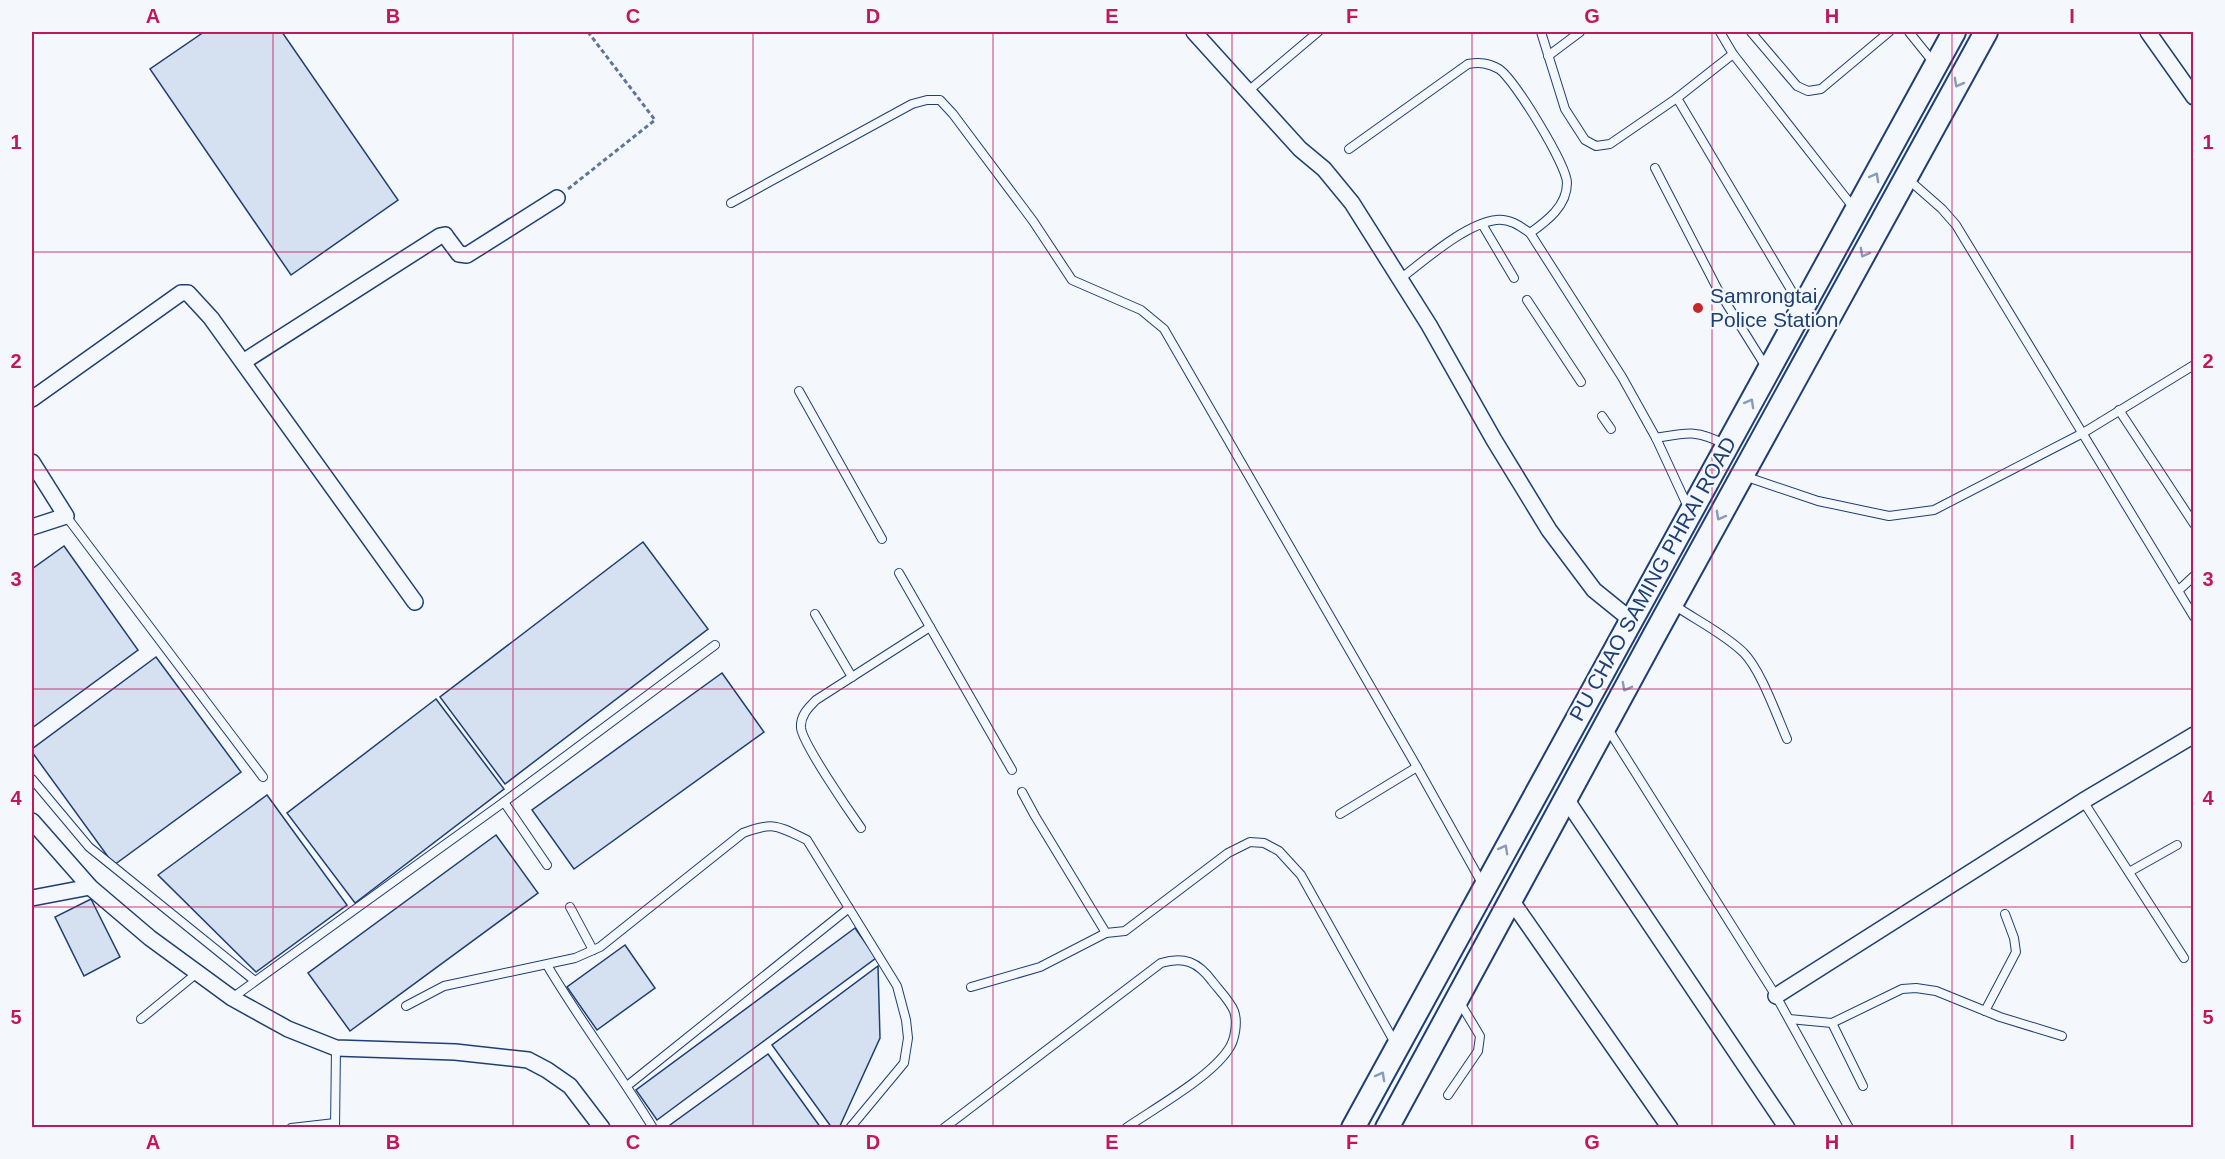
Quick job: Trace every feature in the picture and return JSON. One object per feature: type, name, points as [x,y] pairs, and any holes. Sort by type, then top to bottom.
[{"type":"main road","name":"PU CHAO SAMING PHRAI ROAD","points":[[1353,1128],[1954,32]]},
{"type":"main road","name":"PU CHAO SAMING PHRAI ROAD","points":[[1387,1128],[1986,32]]},
{"type":"main road","points":[[1770,367],[1796,376]]},
{"type":"main road","points":[[1631,620],[1655,634]]},
{"type":"street","points":[[1194,32],[1300,149],[1324,169],[1352,203],[1400,279],[1549,530],[1594,590],[1631,620]]},
{"type":"street","points":[[2148,32],[2193,97]]},
{"type":"street","points":[[243,362],[442,235],[459,254],[467,255],[557,198]]},
{"type":"street","points":[[32,399],[181,293],[190,295],[211,318],[416,602]]},
{"type":"street","points":[[32,462],[66,516],[32,527]]},
{"type":"street","points":[[1776,996],[2083,801],[2193,735]]},
{"type":"street","points":[[1566,799],[1717,1020],[1755,1082],[1787,1128]]},
{"type":"street","points":[[32,820],[90,887],[150,938],[232,998],[288,1029],[336,1048],[455,1052],[528,1060],[570,1086],[603,1128]]},
{"type":"street","points":[[32,898],[90,887]]},
{"type":"street","points":[[1511,900],[1670,1128]]},
{"type":"lane","points":[[1247,92],[1318,32]]},
{"type":"lane","points":[[1540,32],[1565,109],[1585,140],[1596,146],[1610,144],[1677,98],[1733,54]]},
{"type":"lane","points":[[1548,56],[1580,32]]},
{"type":"lane","points":[[1719,32],[1733,54],[1856,211]]},
{"type":"lane","points":[[1751,32],[1797,87],[1808,91],[1821,89],[1889,32]]},
{"type":"lane","points":[[1909,32],[1936,65]]},
{"type":"lane","points":[[1348,149],[1468,64],[1482,62],[1499,70],[1511,80],[1555,153],[1567,182],[1563,203],[1545,223],[1530,233]]},
{"type":"lane","points":[[1677,98],[1803,309]]},
{"type":"lane","points":[[731,203],[912,104],[927,100],[940,100],[1033,221],[1072,279],[1141,310],[1164,329],[1418,768],[1484,887]]},
{"type":"lane","points":[[1655,168],[1718,290],[1770,367]]},
{"type":"lane","points":[[1906,178],[1942,209],[1956,225],[2179,590],[2193,617]]},
{"type":"lane","points":[[1400,279],[1473,226],[1498,220],[1517,223],[1530,233],[1622,377],[1656,438],[1690,511]]},
{"type":"lane","points":[[1482,224],[1514,278]]},
{"type":"lane","points":[[1527,300],[1581,382]]},
{"type":"lane","points":[[1742,475],[1818,501],[1889,516],[1934,510],[2083,433],[2193,365]]},
{"type":"lane","points":[[799,391],[882,539]]},
{"type":"lane","points":[[2120,410],[2193,524]]},
{"type":"lane","points":[[1602,416],[1611,429]]},
{"type":"lane","points":[[1656,438],[1687,433],[1707,435],[1726,446]]},
{"type":"lane","points":[[66,516],[263,777]]},
{"type":"lane","points":[[899,573],[1012,770]]},
{"type":"lane","points":[[2179,590],[2193,576]]},
{"type":"lane","points":[[1672,604],[1730,641],[1744,653],[1755,668],[1787,739]]},
{"type":"lane","points":[[815,614],[852,677]]},
{"type":"lane","points":[[861,828],[808,745],[801,728],[805,712],[816,700],[930,627]]},
{"type":"lane","points":[[232,998],[504,802],[715,645]]},
{"type":"lane","points":[[1606,725],[1776,996],[1849,1128]]},
{"type":"lane","points":[[1340,814],[1418,768]]},
{"type":"lane","points":[[32,779],[89,847],[255,981]]},
{"type":"lane","points":[[1022,792],[1106,933]]},
{"type":"lane","points":[[2083,801],[2184,958]]},
{"type":"lane","points":[[504,802],[547,865]]},
{"type":"lane","points":[[406,1006],[444,987],[548,965],[575,958],[593,950],[743,833],[764,825],[782,828],[807,840],[897,986],[906,1020],[908,1038],[903,1063],[850,1128]]},
{"type":"lane","points":[[972,987],[1041,967],[1106,933],[1125,931],[1228,853],[1250,842],[1264,843],[1279,851],[1301,875],[1397,1047]]},
{"type":"lane","points":[[2129,872],[2177,845]]},
{"type":"lane","points":[[570,908],[593,950]]},
{"type":"lane","points":[[627,1086],[849,909]]},
{"type":"lane","points":[[1985,1011],[2016,952],[2014,938],[2005,914]]},
{"type":"lane","points":[[944,1128],[1161,963],[1175,958],[1192,962],[1205,972],[1234,1011],[1236,1031],[1229,1049],[1209,1071],[1126,1128]]},
{"type":"lane","points":[[548,965],[573,1010],[627,1086],[652,1128]]},
{"type":"lane","points":[[141,1019],[197,972]]},
{"type":"lane","points":[[1789,1019],[1832,1023],[1902,989],[1916,988],[1936,991],[1985,1011],[2062,1036]]},
{"type":"lane","points":[[1448,1095],[1478,1051],[1480,1036],[1458,999]]},
{"type":"lane","points":[[1832,1023],[1863,1086]]},
{"type":"lane","points":[[291,1128],[335,1126],[336,1048]]},
{"type":"path","points":[[557,198],[655,120],[588,32]]},
{"type":"building","points":[[204,32],[282,32],[398,200],[291,275],[150,69]]},
{"type":"building","points":[[643,542],[708,629],[505,784],[440,697]]},
{"type":"building","points":[[64,546],[138,650],[32,728],[32,569]]},
{"type":"building","points":[[156,657],[241,772],[114,865],[32,749]]},
{"type":"building","points":[[722,673],[764,732],[574,869],[532,810]]},
{"type":"building","points":[[436,699],[504,789],[355,903],[287,813]]},
{"type":"building","points":[[267,795],[347,905],[256,972],[158,875]]},
{"type":"building","points":[[496,835],[538,893],[350,1031],[308,973]]},
{"type":"building","points":[[91,899],[120,957],[84,976],[55,917]]},
{"type":"building","points":[[855,928],[876,958],[657,1120],[636,1090]]},
{"type":"building","points":[[625,945],[655,988],[597,1030],[567,987]]},
{"type":"building","points":[[878,966],[880,1038],[839,1128],[832,1128],[772,1045]]},
{"type":"building","points":[[768,1054],[821,1128],[671,1128],[670,1125]]},
{"type":"place","name":"Samrongtai Police Station","points":[[1698,308]]}]
